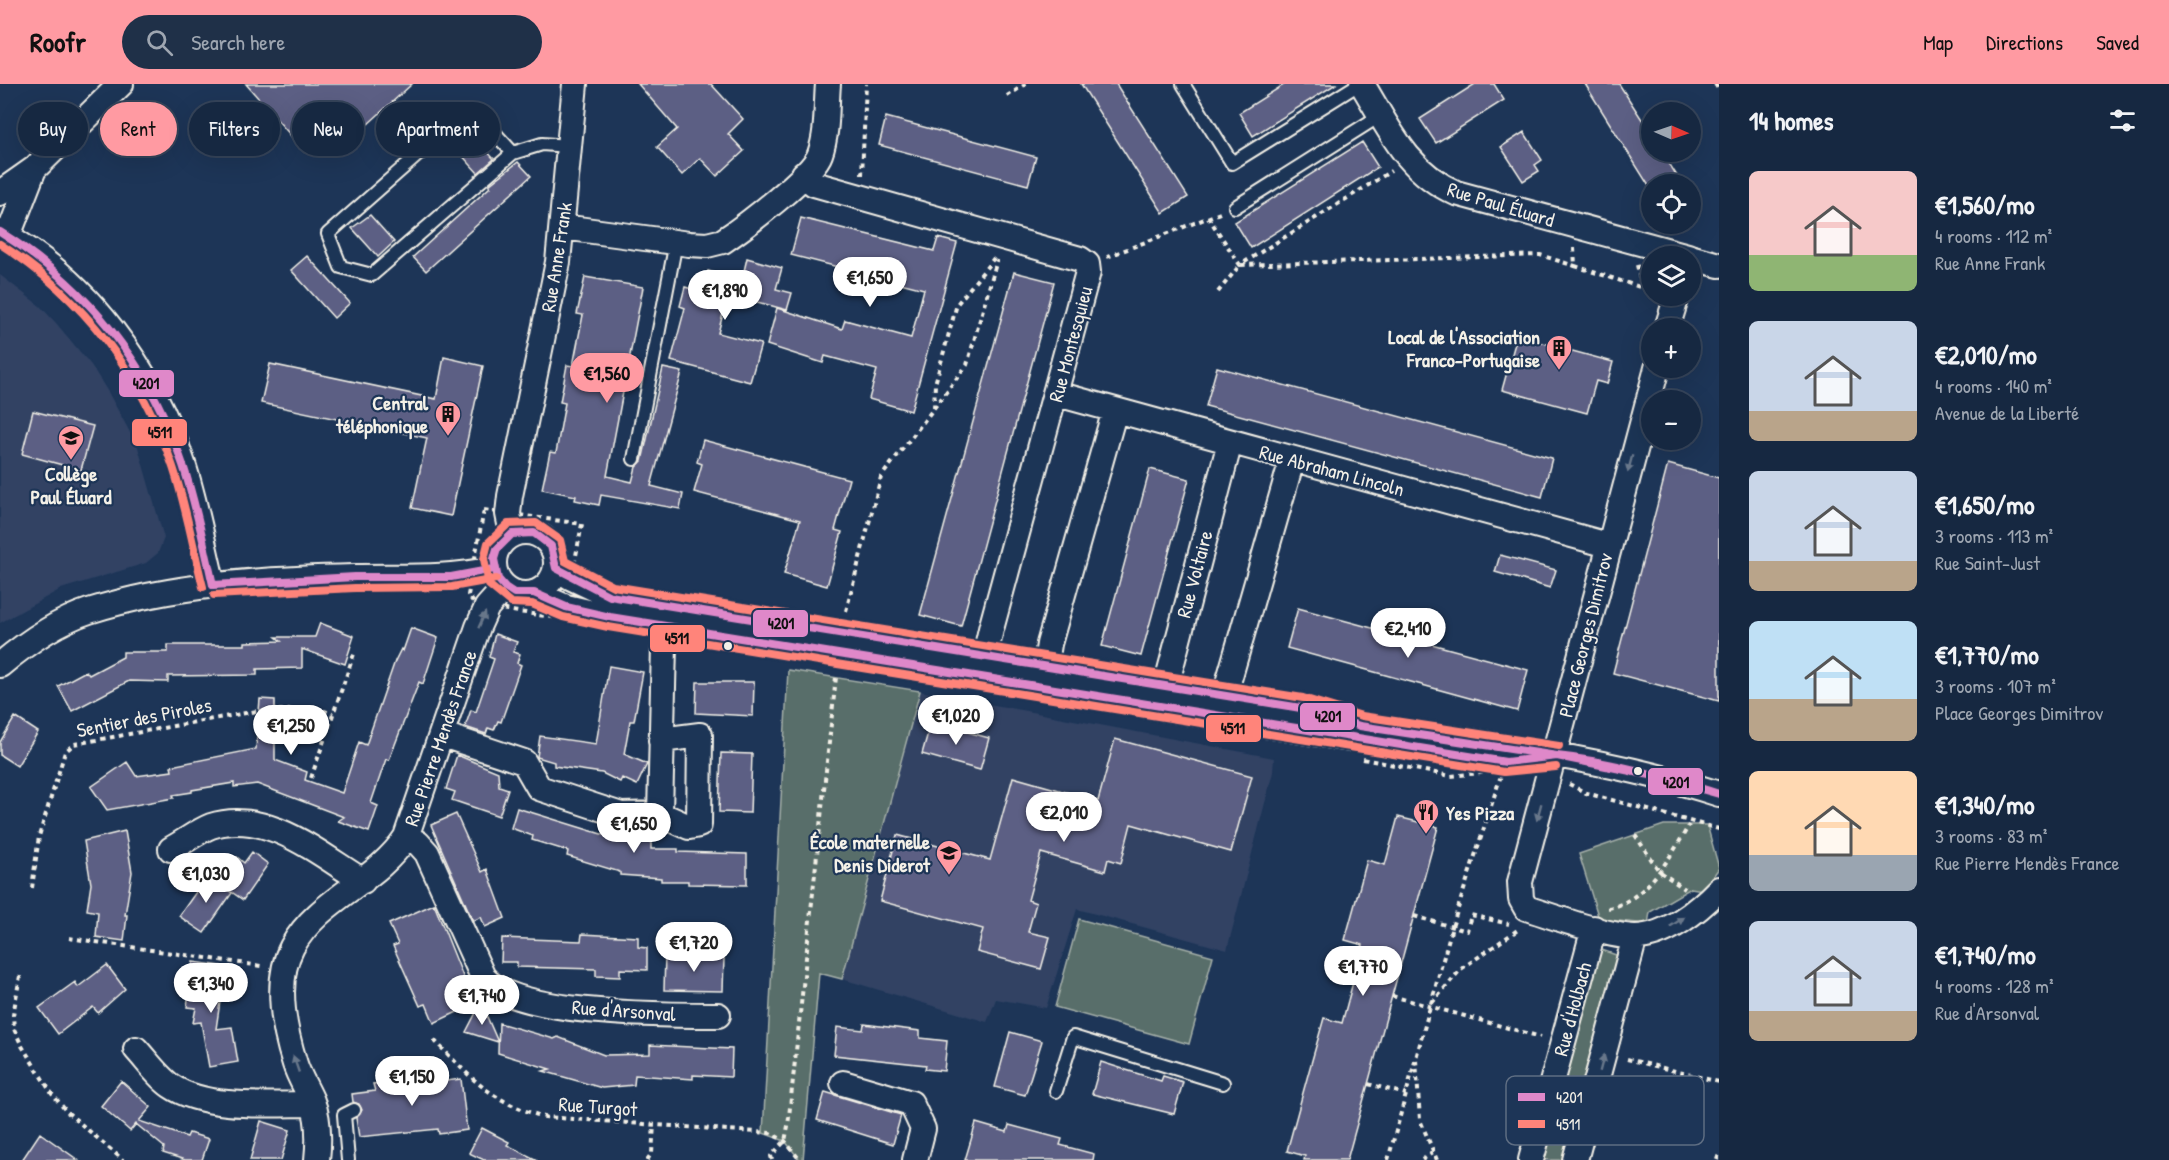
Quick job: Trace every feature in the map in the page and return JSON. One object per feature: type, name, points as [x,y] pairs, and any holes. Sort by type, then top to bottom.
[{"type":"street","points":[[0,193],[34,169],[121,84]]},
{"type":"street","name":"Rue Anne Frank","points":[[510,524],[563,227],[575,84]]},
{"type":"street","points":[[563,227],[707,245],[723,241],[804,174],[819,156],[824,140],[828,84]]},
{"type":"street","name":"Rue Paul Éluard","points":[[1360,84],[1410,160],[1424,176],[1456,193],[1648,246]]},
{"type":"street","points":[[34,169],[4,234],[50,265],[80,292],[129,354],[154,397],[183,463],[213,585]]},
{"type":"street","name":"Rue Montesquieu","points":[[804,174],[814,184],[1080,259],[1087,264],[1088,272],[1057,394],[982,667]]},
{"type":"street","name":"Rue Paul Éluard","points":[[1701,260],[1719,265]]},
{"type":"street","name":"Place Georges Dimitrov","points":[[1654,378],[1520,882],[1521,899],[1526,908],[1595,919],[1635,937],[1667,928],[1719,889]]},
{"type":"street","name":"Rue Abraham Lincoln","points":[[1057,394],[1608,545]]},
{"type":"street","points":[[1044,677],[1049,644],[1115,410]]},
{"type":"street","name":"Rue Voltaire","points":[[1162,697],[1230,442]]},
{"type":"street","points":[[1222,707],[1292,459]]},
{"type":"street","points":[[490,577],[497,549],[510,524],[523,532],[544,538],[551,546],[564,573],[610,596],[669,616]]},
{"type":"street","points":[[534,593],[564,573]]},
{"type":"street","points":[[0,665],[47,632],[87,611],[213,585],[355,577],[417,579],[490,577],[514,593],[534,593],[566,607],[669,616],[1222,707],[1301,708],[1319,725],[1551,766],[1657,775],[1719,794]]},
{"type":"street","name":"Rue Pierre Mendès France","points":[[316,1160],[318,1130],[313,1104],[295,1066],[284,1022],[284,970],[291,949],[305,927],[336,899],[363,881],[389,858],[406,837],[487,607],[490,577]]},
{"type":"street","points":[[660,814],[664,645],[669,616]]},
{"type":"street","points":[[443,735],[524,762],[539,788],[621,815],[660,814],[689,827],[699,825],[700,735],[662,740]]},
{"type":"street","points":[[1383,736],[1505,768],[1551,766]]},
{"type":"street","points":[[171,849],[211,826],[242,821],[274,828],[363,881]]},
{"type":"street","name":"Rue d'Arsonval","points":[[406,837],[418,843],[427,853],[483,976],[496,988],[549,1003],[591,1011],[718,1015]]},
{"type":"street","name":"Rue d'Holbach","points":[[1553,1076],[1595,919]]},
{"type":"street","points":[[1598,1076],[1635,937]]},
{"type":"street","points":[[136,1049],[170,1085],[186,1094],[207,1100],[313,1104]]},
{"type":"street","points":[[843,1083],[911,1103],[922,1129],[915,1160]]},
{"type":"street","name":"Rue d'Holbach","points":[[1531,1160],[1535,1145]]},
{"type":"street","points":[[1575,1160],[1579,1145]]},
{"type":"lane","points":[[1183,84],[1232,163],[1360,84]]},
{"type":"lane","points":[[1234,207],[1381,115]]},
{"type":"lane","points":[[513,153],[492,130],[461,117],[328,234],[340,267],[372,275],[513,153],[542,144],[568,146]]},
{"type":"lane","points":[[634,459],[676,242]]},
{"type":"lane","points":[[1056,1091],[1073,1037],[1223,1083]]},
{"type":"lane","points":[[348,1160],[344,1115],[354,1110]]},
{"type":"path","points":[[860,197],[866,84]]},
{"type":"path","points":[[1008,96],[1026,84]]},
{"type":"path","points":[[1715,84],[1719,90]]},
{"type":"path","points":[[1218,292],[1240,265],[1410,160]]},
{"type":"path","points":[[1087,264],[1234,207]]},
{"type":"path","points":[[1208,217],[1240,265]]},
{"type":"path","points":[[1572,225],[1575,266]]},
{"type":"path","points":[[772,1160],[771,1156],[785,1141],[839,644],[881,477],[934,408],[971,356],[1000,250],[957,304],[935,384],[934,408]]},
{"type":"path","points":[[1240,265],[1540,255],[1641,287]]},
{"type":"path","points":[[483,510],[510,524],[582,524],[564,573],[566,607],[564,619],[487,607],[474,603],[468,595],[490,577],[483,510]]},
{"type":"path","points":[[311,778],[355,651]]},
{"type":"path","name":"Sentier des Piroles","points":[[32,888],[39,836],[65,752],[74,744],[258,711],[319,710],[333,714]]},
{"type":"path","points":[[1354,758],[1451,776],[1505,768],[1452,927],[1388,1160]]},
{"type":"path","points":[[1551,766],[1586,793],[1719,830]]},
{"type":"path","points":[[1595,919],[1640,893],[1659,871],[1689,825]]},
{"type":"path","points":[[1635,835],[1659,871],[1691,893]]},
{"type":"path","points":[[1414,916],[1467,931],[1471,915],[1521,927],[1461,969],[1430,1006]]},
{"type":"path","points":[[69,938],[284,970]]},
{"type":"path","points":[[20,976],[13,1015],[14,1029],[22,1046],[52,1094],[67,1112],[123,1160]]},
{"type":"path","points":[[1392,996],[1430,1006]]},
{"type":"path","name":"Rue Turgot","points":[[434,1040],[478,1085],[500,1101],[521,1111],[545,1117],[770,1133],[785,1141]]},
{"type":"path","points":[[1416,1053],[1420,1120],[1432,1153],[1437,1160]]},
{"type":"path","points":[[1368,1084],[1406,1094]]},
{"type":"path","points":[[647,1160],[652,1153],[654,1125]]},
{"type":"path","points":[[785,1141],[800,1160]]},
{"type":"path","points":[[1422,1160],[1432,1153]]},
{"type":"shaded area","name":"Collège Paul Éluard","points":[[0,275],[40,306],[56,323],[91,365],[108,392],[138,447],[164,538],[158,553],[146,563],[61,589],[0,623]]},
{"type":"shaded area","points":[[920,691],[1274,758],[1273,772],[1227,950],[1077,909],[1046,1008],[996,999],[987,1022],[842,979]]},
{"type":"green space","points":[[788,670],[920,691],[842,979],[819,973],[803,1160],[800,1160],[785,1141],[763,1133]]},
{"type":"green space","points":[[1664,825],[1707,825],[1719,868],[1703,890],[1691,888],[1650,912],[1648,924],[1599,919],[1579,854]]},
{"type":"green space","points":[[1079,919],[1213,956],[1189,1044],[1055,1007]]},
{"type":"green space","points":[[1599,949],[1619,956],[1587,1076],[1565,1076]]},
{"type":"green space","points":[[1546,1145],[1568,1145],[1564,1160],[1542,1160]]},
{"type":"building","points":[[246,84],[412,84],[392,102],[376,102],[376,117],[364,128],[364,102],[292,102],[292,137],[280,123],[280,102],[262,102]]},
{"type":"building","points":[[638,84],[711,84],[743,119],[728,134],[744,151],[717,176],[700,158],[682,175],[657,147],[677,129]]},
{"type":"building","points":[[1081,84],[1116,84],[1188,197],[1163,213]]},
{"type":"building","points":[[1285,84],[1336,84],[1253,136],[1239,113]]},
{"type":"building","points":[[1475,84],[1494,84],[1504,100],[1436,143],[1420,119]]},
{"type":"building","points":[[1585,84],[1619,84],[1641,118],[1641,162],[1668,162],[1676,174],[1641,174]]},
{"type":"building","points":[[886,117],[1036,157],[1028,185],[879,145]]},
{"type":"building","points":[[1524,132],[1542,160],[1535,165],[1539,171],[1523,181],[1501,147]]},
{"type":"building","points":[[1362,142],[1378,167],[1251,248],[1235,222]]},
{"type":"building","points":[[463,156],[491,156],[494,159],[478,173]]},
{"type":"building","points":[[518,162],[531,176],[426,271],[413,257],[490,187],[489,185]]},
{"type":"building","points":[[370,215],[394,242],[378,257],[352,228]]},
{"type":"building","points":[[801,218],[934,251],[938,238],[957,243],[911,411],[869,399],[877,370],[825,356],[823,363],[767,345],[777,308],[842,329],[845,320],[911,338],[924,289],[791,255]]},
{"type":"building","points":[[307,256],[350,303],[334,318],[291,270]]},
{"type":"building","points":[[747,258],[782,268],[776,289],[792,293],[787,310],[728,294],[718,333],[761,344],[750,382],[671,361],[685,308],[680,306],[685,287],[703,292],[708,271],[742,280]]},
{"type":"building","points":[[1014,272],[1054,282],[961,626],[920,615]]},
{"type":"building","points":[[585,277],[643,287],[607,476],[632,482],[636,467],[642,461],[663,368],[682,372],[651,486],[683,494],[680,509],[601,495],[599,505],[575,500],[576,496],[542,489],[550,452],[556,453],[565,403],[560,402],[567,365],[573,366],[583,315],[577,314]]},
{"type":"building","name":"Local de l'Association Franco-Portugaise","points":[[1517,336],[1613,362],[1607,384],[1596,381],[1587,413],[1502,390]]},
{"type":"building","points":[[444,357],[483,366],[451,516],[412,508],[427,438],[261,403],[270,364],[436,399]]},
{"type":"building","points":[[1217,367],[1552,458],[1542,497],[1206,406]]},
{"type":"building","points":[[33,411],[93,426],[81,470],[22,454]]},
{"type":"building","points":[[703,440],[849,479],[835,530],[842,532],[827,586],[784,574],[800,520],[694,492],[702,464],[697,462]]},
{"type":"building","points":[[1668,464],[1719,478],[1719,701],[1613,673]]},
{"type":"building","points":[[1150,469],[1189,479],[1141,656],[1102,646]]},
{"type":"building","points":[[1500,555],[1556,570],[1550,588],[1495,572]]},
{"type":"building","points":[[1298,608],[1528,670],[1517,711],[1287,648]]},
{"type":"building","points":[[320,623],[354,636],[345,664],[302,649],[302,668],[257,669],[257,675],[168,676],[168,682],[129,681],[72,711],[58,686],[86,671],[89,675],[123,657],[123,652],[168,652],[168,645],[245,645],[245,642],[281,641],[276,637],[315,637]]},
{"type":"building","points":[[411,628],[438,638],[423,684],[419,682],[389,760],[386,759],[371,803],[378,806],[369,832],[338,821],[344,817],[257,784],[234,787],[234,783],[192,790],[192,792],[173,795],[174,798],[107,810],[91,787],[127,762],[136,776],[172,771],[171,766],[256,749],[260,699],[275,700],[275,760],[307,772],[305,780],[342,793],[359,742],[366,745],[395,661],[401,649],[403,651]]},
{"type":"building","points":[[495,634],[517,642],[513,652],[520,654],[517,663],[521,665],[501,722],[498,721],[494,730],[488,728],[486,734],[465,727],[471,710],[476,712],[494,659],[489,657]]},
{"type":"building","points":[[609,666],[643,672],[634,721],[630,721],[624,754],[647,764],[637,785],[622,778],[620,782],[602,773],[554,766],[554,762],[537,757],[540,736],[596,744]]},
{"type":"building","points":[[697,682],[754,682],[753,716],[696,713]]},
{"type":"building","points":[[15,717],[38,732],[17,766],[0,755],[0,742]]},
{"type":"building","points":[[931,722],[989,738],[980,770],[922,754]]},
{"type":"building","points":[[1115,739],[1252,776],[1231,852],[1131,824],[1121,863],[1108,859],[1105,871],[1041,853],[1028,900],[1036,903],[1028,932],[1050,937],[1041,969],[977,952],[983,929],[880,901],[897,835],[990,860],[1013,777],[1098,801]]},
{"type":"building","points":[[721,753],[752,754],[750,813],[719,812]]},
{"type":"building","points":[[457,755],[498,772],[499,786],[508,789],[499,816],[452,800],[455,792],[446,789]]},
{"type":"building","points":[[517,808],[611,837],[651,839],[651,849],[747,854],[747,885],[688,884],[688,881],[661,881],[661,878],[620,875],[620,872],[567,856],[568,851],[532,840],[533,836],[511,828]]},
{"type":"building","points":[[456,814],[482,872],[487,869],[505,918],[485,927],[481,917],[473,921],[431,825]]},
{"type":"building","points":[[1398,817],[1438,827],[1368,1084],[1347,1160],[1304,1160],[1305,1156],[1287,1151],[1324,1018],[1342,1023],[1363,945],[1345,940],[1367,860],[1385,865]]},
{"type":"building","points":[[125,831],[132,872],[125,915],[127,915],[124,941],[96,937],[98,912],[87,910],[91,884],[84,841]]},
{"type":"building","points":[[252,852],[268,864],[243,900],[219,883],[237,857],[244,863]]},
{"type":"building","points":[[208,875],[232,893],[204,933],[179,916]]},
{"type":"building","points":[[434,904],[474,1004],[434,1023],[426,1004],[420,1006],[393,946],[398,944],[389,924]]},
{"type":"building","points":[[582,934],[638,937],[638,947],[647,948],[647,970],[620,969],[620,977],[596,976],[596,969],[517,967],[517,962],[501,962],[502,938],[581,941]]},
{"type":"building","points":[[665,955],[724,957],[723,991],[664,990]]},
{"type":"building","points":[[193,962],[221,966],[218,988],[222,988],[216,1029],[232,1027],[238,1062],[209,1067],[201,1022],[193,1023],[196,1008],[187,1007]]},
{"type":"building","points":[[107,965],[125,989],[98,1013],[93,1007],[58,1034],[39,1008],[75,982],[78,987]]},
{"type":"building","points":[[481,1003],[498,1042],[466,1032]]},
{"type":"building","points":[[499,1023],[554,1039],[558,1037],[604,1055],[650,1054],[650,1045],[732,1049],[731,1077],[693,1075],[693,1079],[635,1075],[634,1085],[602,1088],[543,1071],[550,1069],[498,1053]]},
{"type":"building","points":[[864,1024],[920,1031],[920,1038],[947,1041],[944,1071],[925,1069],[926,1065],[834,1055],[837,1027],[863,1030]]},
{"type":"building","points":[[1010,1032],[1042,1041],[1025,1095],[995,1087]]},
{"type":"building","points":[[1101,1062],[1161,1081],[1163,1076],[1183,1082],[1174,1114],[1092,1094]]},
{"type":"building","points":[[439,1076],[439,1082],[461,1079],[467,1130],[439,1134],[438,1129],[359,1137],[356,1118],[362,1110],[359,1104],[353,1102],[352,1094],[375,1091],[373,1084]]},
{"type":"building","points":[[121,1081],[151,1107],[139,1121],[187,1137],[189,1133],[209,1139],[202,1160],[185,1160],[163,1153],[164,1147],[136,1124],[130,1131],[101,1106]]},
{"type":"building","points":[[825,1092],[901,1115],[893,1144],[817,1120]]},
{"type":"building","points":[[261,1121],[290,1130],[281,1160],[250,1160]]},
{"type":"building","points":[[976,1123],[1007,1132],[1009,1125],[1062,1139],[1060,1145],[1094,1154],[1093,1160],[965,1160]]},
{"type":"building","points":[[482,1128],[509,1142],[507,1145],[537,1160],[484,1160],[469,1153]]},
{"type":"building","points":[[40,1133],[78,1160],[22,1160]]},
{"type":"transit line","name":"4201","points":[[0,232],[32,254],[88,304],[134,362],[153,395],[183,465],[213,585]]},
{"type":"transit line","name":"4511","points":[[0,244],[58,288],[83,313],[106,340],[145,400],[173,467],[203,587]]},
{"type":"transit line","name":"4511","points":[[1556,767],[1504,772],[608,627],[563,617],[532,604],[511,603],[489,585],[484,559],[488,543],[508,524],[536,523],[560,540],[565,561],[613,586],[1303,698],[1362,716],[1559,746]]},
{"type":"transit line","name":"4201","points":[[534,533],[551,546],[556,568],[610,596],[1301,708],[1360,726],[1557,756],[1506,762],[610,617],[566,607],[534,593],[514,593],[505,587],[498,579],[494,559],[497,549],[512,534],[534,533]]},
{"type":"transit line","name":"4201","points":[[213,585],[355,577],[451,577],[494,569]]},
{"type":"transit line","name":"4511","points":[[214,595],[355,588],[452,587],[496,579]]},
{"type":"transit line","name":"4201","points":[[1557,756],[1639,771],[1719,794],[1655,776],[1557,756]]},
{"type":"place","name":"Local de l'Association Franco-Portugaise","points":[[1559,371]]},
{"type":"place","name":"Central téléphonique","points":[[448,437]]},
{"type":"place","name":"Collège Paul Éluard","points":[[71,461]]},
{"type":"place","name":"Yes Pizza","points":[[1426,835]]},
{"type":"place","name":"École maternelle Denis Diderot","points":[[949,876]]}]
